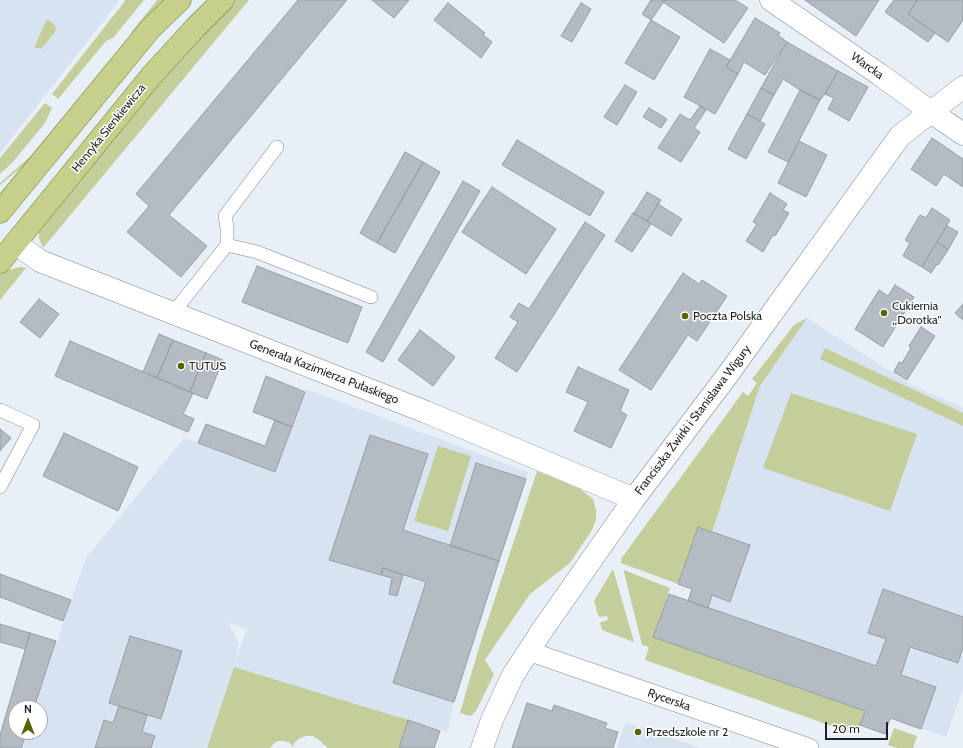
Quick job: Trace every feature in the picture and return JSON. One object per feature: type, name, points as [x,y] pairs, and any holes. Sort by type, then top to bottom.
[{"type":"main road","points":[[0,212],[150,29],[180,0]]},
{"type":"main road","name":"Henryka Sienkiewicza","points":[[0,262],[152,75],[223,0]]},
{"type":"street","name":"Warcka","points":[[771,0],[963,134]]},
{"type":"street","name":"Franciszka Żwirki i Stanisława Wigury","points":[[482,748],[492,720],[512,675],[634,499],[721,383],[900,136],[963,87]]},
{"type":"street","name":"Generała Kazimierza Pułaskiego","points":[[15,243],[40,261],[426,412],[634,499]]},
{"type":"street","name":"Rycerska","points":[[528,651],[809,748]]},
{"type":"lane","points":[[173,313],[227,245],[227,227],[225,216],[277,147]]},
{"type":"lane","points":[[227,245],[257,252],[371,298]]},
{"type":"lane","points":[[0,410],[33,425],[0,487]]},
{"type":"shaded area","points":[[0,0],[120,0],[0,153]]},
{"type":"shaded area","points":[[807,318],[910,384],[963,408],[963,692],[946,737],[891,718],[885,734],[653,637],[669,594],[688,600],[692,589],[678,584],[698,527],[712,532],[760,386]]},
{"type":"shaded area","points":[[306,389],[528,472],[454,702],[447,732],[234,667],[207,748],[21,748],[24,740],[48,740],[48,700],[38,700],[86,558],[184,438],[275,472]],"holes":[[[228,622],[247,629],[235,662],[239,643]]]},
{"type":"shaded area","name":"Przedszkole nr 2","points":[[625,722],[701,748],[617,748]]},
{"type":"green space","points":[[124,0],[144,0],[113,38],[106,41],[58,99],[52,94],[125,1]]},
{"type":"green space","points":[[157,0],[170,0],[129,35]]},
{"type":"green space","points":[[234,0],[249,0],[43,248],[39,238],[39,228],[155,82],[223,9]]},
{"type":"green space","points":[[48,20],[54,24],[56,29],[55,32],[41,49],[35,48],[46,21]]},
{"type":"green space","points":[[45,103],[52,108],[45,123],[12,163],[0,174],[0,158]]},
{"type":"green space","points":[[52,132],[39,153],[0,185],[0,183],[32,155]]},
{"type":"green space","points":[[20,267],[26,268],[0,300],[0,274]]},
{"type":"green space","points":[[807,318],[760,386],[712,532],[698,527],[678,584],[621,563],[621,559],[743,392],[748,396],[757,383],[752,379],[794,325]]},
{"type":"green space","points":[[825,348],[963,413],[963,426],[820,359]]},
{"type":"green space","points":[[791,393],[917,434],[890,511],[763,468]]},
{"type":"green space","points":[[438,446],[471,456],[448,531],[414,521]]},
{"type":"green space","points":[[537,471],[580,489],[593,499],[596,510],[596,520],[592,530],[570,563],[530,594],[485,660],[494,674],[476,711],[471,716],[460,713],[480,644]]},
{"type":"green space","points":[[613,569],[634,642],[602,630],[600,623],[608,620],[607,616],[599,617],[594,601]]},
{"type":"green space","points":[[624,570],[670,588],[654,637],[865,711],[857,735],[645,660],[649,647],[642,645]]},
{"type":"green space","points":[[234,667],[408,720],[399,748],[328,748],[313,736],[306,736],[300,738],[294,743],[293,747],[290,743],[278,741],[270,748],[207,748]]},
{"type":"green space","points":[[894,728],[917,736],[913,748],[897,748],[888,745]]},
{"type":"building","points":[[298,0],[347,0],[169,215],[207,246],[181,277],[127,232],[149,206],[136,194]]},
{"type":"building","points":[[372,0],[409,0],[394,18]]},
{"type":"building","points":[[651,0],[665,0],[651,20],[642,14]]},
{"type":"building","points":[[665,0],[735,0],[748,8],[724,43],[663,2]]},
{"type":"building","points":[[805,0],[879,0],[856,36]]},
{"type":"building","points":[[894,0],[917,0],[908,14],[935,33],[928,42],[885,12]]},
{"type":"building","points":[[917,0],[963,0],[963,20],[948,42],[908,14]]},
{"type":"building","points":[[448,3],[485,33],[483,35],[492,42],[481,58],[434,20]]},
{"type":"building","points":[[581,3],[591,9],[572,42],[561,36]]},
{"type":"building","points":[[755,18],[780,33],[778,35],[787,42],[765,75],[744,62],[738,74],[726,67]]},
{"type":"building","points":[[651,20],[680,37],[654,80],[625,63]]},
{"type":"building","points":[[787,42],[838,71],[820,100],[783,79],[774,95],[761,88]]},
{"type":"building","points":[[710,49],[730,60],[726,67],[738,74],[715,114],[684,97]]},
{"type":"building","points":[[838,71],[868,87],[849,121],[828,109],[834,98],[825,94]]},
{"type":"building","points":[[625,85],[637,92],[617,125],[604,117]]},
{"type":"building","points":[[761,88],[774,95],[760,121],[747,114]]},
{"type":"building","points":[[800,90],[820,100],[788,162],[768,152]]},
{"type":"building","points":[[700,106],[706,110],[694,128],[700,132],[681,162],[658,148],[680,114],[690,120]]},
{"type":"building","points":[[649,108],[667,119],[661,128],[643,117]]},
{"type":"building","points":[[747,114],[765,124],[746,159],[728,149]]},
{"type":"building","points":[[932,138],[963,159],[963,187],[944,174],[936,186],[911,169]]},
{"type":"building","points":[[517,140],[604,192],[590,216],[502,165]]},
{"type":"building","points":[[799,141],[827,155],[806,197],[778,183]]},
{"type":"building","points":[[405,152],[423,162],[377,243],[360,233]]},
{"type":"building","points":[[423,162],[440,172],[395,253],[377,243]]},
{"type":"building","points":[[463,181],[480,191],[383,362],[366,352]]},
{"type":"building","points":[[492,187],[556,229],[526,274],[462,232]]},
{"type":"building","points":[[647,192],[661,200],[647,221],[634,213]]},
{"type":"building","points":[[770,193],[787,204],[783,210],[789,213],[763,252],[746,241],[757,224],[753,222]]},
{"type":"building","points":[[658,204],[682,219],[671,236],[647,221]]},
{"type":"building","points":[[932,208],[950,220],[922,267],[903,256],[910,243],[905,240],[920,215],[926,218]]},
{"type":"building","points":[[633,213],[651,224],[632,252],[615,241]]},
{"type":"building","points":[[585,222],[605,235],[517,372],[495,358],[518,322],[510,317],[519,303],[529,309]]},
{"type":"building","points":[[947,226],[958,232],[948,250],[937,242]]},
{"type":"building","points":[[937,242],[948,250],[931,273],[922,267]]},
{"type":"building","points":[[257,266],[362,307],[348,343],[242,302]]},
{"type":"building","name":"Poczta Polska","points":[[683,273],[699,284],[702,280],[727,296],[697,341],[688,335],[651,390],[619,370]]},
{"type":"building","name":"Cukiernia ,,Dorotka''","points":[[895,285],[914,297],[883,347],[855,329],[879,290],[888,296]]},
{"type":"building","points":[[39,299],[59,314],[40,338],[20,322]]},
{"type":"building","points":[[963,304],[963,320],[955,313]]},
{"type":"building","points":[[921,327],[935,336],[907,380],[894,372],[899,362],[902,363],[911,348],[909,346]]},
{"type":"building","points":[[420,330],[455,357],[433,386],[398,360]]},
{"type":"building","points":[[159,334],[173,340],[157,378],[143,372]]},
{"type":"building","name":"TUTUS","points":[[173,340],[206,353],[190,392],[157,378]]},
{"type":"building","points":[[70,341],[193,393],[183,414],[194,419],[188,432],[55,376]]},
{"type":"building","points":[[206,353],[223,360],[207,399],[190,392]]},
{"type":"building","points":[[578,367],[629,390],[620,411],[627,415],[611,448],[574,431],[588,402],[566,392]]},
{"type":"building","points":[[266,376],[305,392],[292,427],[253,412]]},
{"type":"building","points":[[275,420],[292,427],[275,472],[198,443],[206,424],[265,446]]},
{"type":"building","points":[[0,429],[11,438],[0,451]]},
{"type":"building","points":[[64,433],[138,467],[118,511],[43,476]]},
{"type":"building","points":[[370,435],[428,454],[403,530],[499,561],[454,702],[393,683],[426,582],[383,568],[381,575],[329,560]]},
{"type":"building","points":[[476,463],[526,479],[499,561],[450,546]]},
{"type":"building","points":[[698,527],[750,545],[730,602],[712,595],[708,608],[688,601],[692,589],[678,584]]},
{"type":"building","points":[[383,568],[403,575],[397,596],[389,594],[392,578],[381,575]]},
{"type":"building","points":[[0,574],[71,600],[63,621],[0,597]]},
{"type":"building","points":[[883,589],[963,617],[963,647],[958,663],[910,647],[901,675],[936,687],[921,729],[890,718],[885,734],[860,725],[865,711],[653,637],[669,594],[876,666],[886,639],[868,633]]},
{"type":"building","points":[[0,624],[30,633],[25,649],[0,642]]},
{"type":"building","points":[[30,633],[56,641],[37,700],[10,700]]},
{"type":"building","points":[[130,636],[182,651],[161,719],[109,703]]},
{"type":"building","points":[[527,703],[552,711],[554,705],[607,723],[605,728],[618,732],[613,748],[512,748]]},
{"type":"building","points":[[119,706],[147,715],[142,732],[155,736],[151,748],[95,748],[104,720],[113,723]]},
{"type":"building","points":[[8,708],[8,740],[24,740],[21,748],[0,748],[0,735]]},
{"type":"building","points":[[408,720],[440,731],[434,748],[399,748]]},
{"type":"place","name":"Cukiernia ,,Dorotka''","points":[[884,313]]},
{"type":"place","name":"Poczta Polska","points":[[685,316]]},
{"type":"place","name":"TUTUS","points":[[181,366]]},
{"type":"place","name":"Przedszkole nr 2","points":[[638,732]]}]
